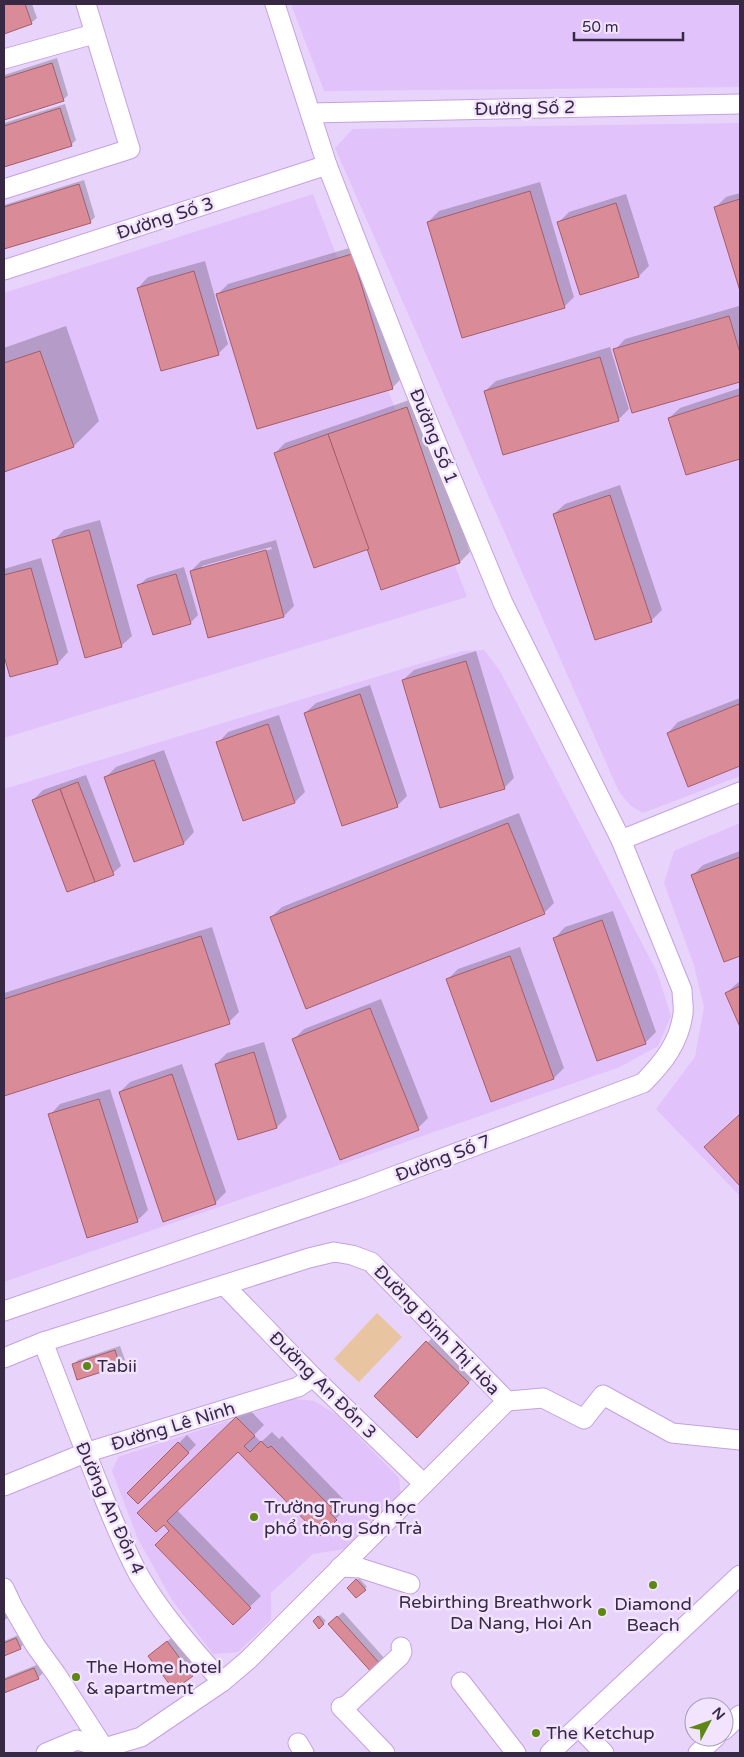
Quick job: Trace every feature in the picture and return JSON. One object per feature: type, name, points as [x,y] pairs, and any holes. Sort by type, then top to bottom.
[{"type":"street","points":[[4,190],[130,149],[86,4]]},
{"type":"street","name":"Đường Số 1","points":[[275,4],[327,165],[414,388],[503,604],[625,847]]},
{"type":"street","points":[[4,59],[94,34]]},
{"type":"street","name":"Đường Số 2","points":[[310,113],[740,104]]},
{"type":"street","name":"Đường Số 3","points":[[4,270],[327,165]]},
{"type":"street","points":[[625,847],[740,792]]},
{"type":"street","name":"Đường Số 7","points":[[4,1311],[360,1190],[643,1083],[660,1066],[675,1044],[683,1013],[682,990],[625,847]]},
{"type":"street","name":"Đường Đinh Thị Hòa","points":[[4,1358],[43,1342],[224,1284],[334,1252],[352,1255],[371,1262],[507,1401],[543,1398],[584,1419],[603,1395],[672,1433],[740,1440]]},
{"type":"street","name":"Đường An Đồn 3","points":[[224,1284],[313,1377],[424,1484]]},
{"type":"street","name":"Đường An Đồn 4","points":[[43,1342],[85,1453],[124,1545],[140,1576],[181,1635],[222,1682]]},
{"type":"street","name":"Đường Lê Ninh","points":[[4,1486],[85,1453],[298,1386],[313,1377]]},
{"type":"street","points":[[46,1753],[77,1740],[104,1752],[141,1737],[222,1682],[248,1660],[507,1401]]},
{"type":"street","points":[[340,1567],[360,1568],[410,1584]]},
{"type":"street","points":[[550,1753],[740,1575]]},
{"type":"street","points":[[4,1588],[35,1645],[56,1674],[104,1752]]},
{"type":"street","points":[[385,1753],[342,1708],[400,1656],[402,1652],[401,1647]]},
{"type":"street","points":[[461,1682],[516,1753]]},
{"type":"street","points":[[579,1726],[604,1753]]},
{"type":"shaded area","points":[[291,4],[740,4],[740,87],[324,91]]},
{"type":"shaded area","points":[[740,123],[740,776],[643,813],[631,806],[619,792],[335,148],[353,129]]},
{"type":"shaded area","points":[[313,194],[467,597],[4,738],[4,293]]},
{"type":"shaded area","points":[[484,650],[500,671],[657,972],[671,1016],[658,1046],[620,1067],[4,1282],[4,789],[462,651]]},
{"type":"shaded area","points":[[740,823],[740,1196],[656,1109],[695,1057],[704,1007],[694,965],[664,883],[674,851]]},
{"type":"shaded area","points":[[377,1313],[402,1337],[359,1382],[334,1359]]},
{"type":"shaded area","name":"Trường Trung học phổ thông Sơn Trà","points":[[295,1399],[314,1401],[337,1415],[399,1478],[401,1495],[344,1549],[313,1554],[271,1593],[271,1620],[238,1652],[213,1654],[172,1600],[138,1539],[112,1471],[118,1457]]},
{"type":"building","points":[[4,4],[25,4],[32,24],[4,34]]},
{"type":"building","points":[[52,63],[64,101],[4,120],[4,78]]},
{"type":"building","points":[[60,108],[72,146],[4,167],[4,126]]},
{"type":"building","points":[[79,184],[91,223],[4,249],[4,207]]},
{"type":"building","points":[[530,191],[565,308],[462,338],[427,222]]},
{"type":"building","points":[[740,199],[740,291],[714,207]]},
{"type":"building","points":[[616,203],[639,277],[580,295],[557,222]]},
{"type":"building","points":[[352,254],[393,389],[257,429],[216,294]]},
{"type":"building","points":[[194,271],[219,355],[161,371],[137,288]]},
{"type":"building","points":[[729,316],[740,353],[740,382],[632,413],[613,349]]},
{"type":"building","points":[[40,351],[74,447],[4,472],[4,363]]},
{"type":"building","points":[[600,357],[619,421],[503,455],[484,391]]},
{"type":"building","points":[[740,395],[740,459],[686,475],[668,418]]},
{"type":"building","points":[[407,407],[460,563],[381,590],[328,434]]},
{"type":"building","points":[[328,434],[369,549],[314,568],[274,453]]},
{"type":"building","points":[[610,495],[652,622],[595,640],[553,514]]},
{"type":"building","points":[[89,530],[122,647],[85,658],[52,540]]},
{"type":"building","points":[[266,550],[284,617],[208,638],[190,571]]},
{"type":"building","points":[[31,568],[58,664],[10,677],[4,656],[4,575]]},
{"type":"building","points":[[176,574],[191,624],[153,635],[137,585]]},
{"type":"building","points":[[466,661],[505,789],[440,808],[402,680]]},
{"type":"building","points":[[360,694],[398,807],[342,826],[304,713]]},
{"type":"building","points":[[739,704],[740,766],[688,787],[667,733]]},
{"type":"building","points":[[268,724],[295,803],[243,821],[216,742]]},
{"type":"building","points":[[154,760],[184,844],[134,862],[104,777]]},
{"type":"building","points":[[78,782],[114,875],[95,882],[60,789]]},
{"type":"building","points":[[60,789],[95,882],[67,892],[32,800]]},
{"type":"building","points":[[508,823],[545,914],[306,1009],[270,917]]},
{"type":"building","points":[[740,857],[740,956],[724,962],[691,875]]},
{"type":"building","points":[[602,920],[646,1044],[597,1061],[553,938]]},
{"type":"building","points":[[201,936],[230,1024],[4,1096],[4,999]]},
{"type":"building","points":[[510,956],[554,1079],[491,1102],[446,979]]},
{"type":"building","points":[[740,986],[740,1027],[725,993]]},
{"type":"building","points":[[370,1008],[419,1130],[340,1160],[292,1039]]},
{"type":"building","points":[[254,1052],[277,1128],[238,1140],[215,1064]]},
{"type":"building","points":[[172,1074],[216,1204],[163,1222],[119,1092]]},
{"type":"building","points":[[99,1099],[138,1222],[87,1238],[48,1114]]},
{"type":"building","points":[[740,1114],[740,1186],[704,1147]]},
{"type":"building","points":[[426,1341],[469,1383],[417,1438],[374,1396]]},
{"type":"building","points":[[115,1350],[120,1366],[77,1380],[72,1364]]},
{"type":"building","points":[[236,1417],[255,1436],[244,1446],[250,1452],[261,1441],[268,1448],[271,1446],[334,1510],[330,1513],[337,1520],[320,1536],[238,1452],[167,1521],[251,1608],[233,1625],[155,1545],[169,1531],[164,1525],[156,1532],[137,1513]]},
{"type":"building","points":[[178,1442],[189,1453],[138,1504],[127,1493]]},
{"type":"building","points":[[356,1579],[366,1590],[356,1598],[347,1588]]},
{"type":"building","points":[[318,1616],[324,1624],[319,1629],[313,1621]]},
{"type":"building","points":[[337,1616],[382,1666],[373,1674],[328,1624]]},
{"type":"building","points":[[16,1638],[21,1649],[4,1656],[4,1643]]},
{"type":"building","points":[[167,1641],[193,1676],[174,1690],[148,1656]]},
{"type":"building","points":[[34,1668],[39,1679],[4,1693],[4,1680]]},
{"type":"place","name":"Tabii","points":[[87,1366]]},
{"type":"place","name":"Trường Trung học phổ thông Sơn Trà","points":[[254,1517]]},
{"type":"place","name":"Diamond Beach","points":[[653,1585]]},
{"type":"place","name":"Rebirthing Breathwork Da Nang, Hoi An","points":[[602,1612]]},
{"type":"place","name":"The Home hotel & apartment","points":[[76,1677]]},
{"type":"place","name":"The Ketchup","points":[[536,1733]]}]
